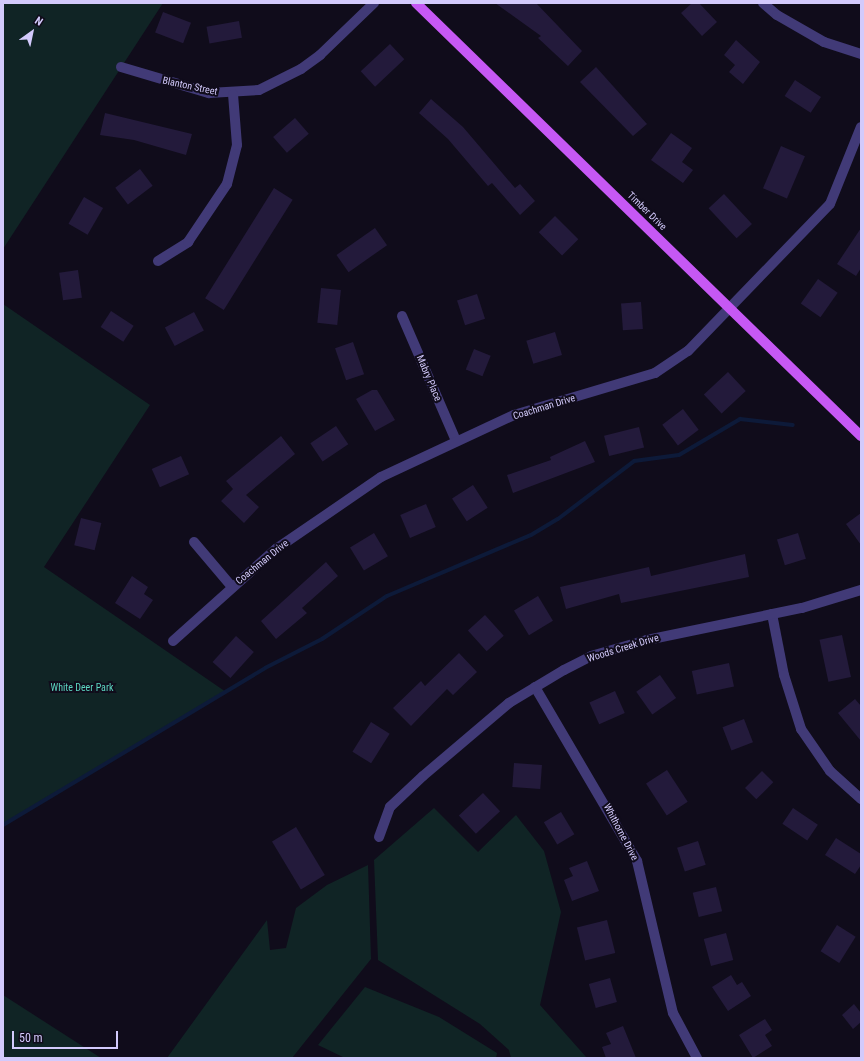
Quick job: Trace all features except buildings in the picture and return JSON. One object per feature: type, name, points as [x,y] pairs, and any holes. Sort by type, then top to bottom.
[{"type":"main road","name":"Timber Drive","points":[[416,3],[861,436]]},
{"type":"street","name":"Blanton Street","points":[[121,67],[209,93],[233,94],[259,90],[302,69],[374,3]]},
{"type":"street","points":[[764,3],[777,16],[824,42],[861,54]]},
{"type":"street","points":[[158,261],[188,242],[227,184],[237,146],[233,94]]},
{"type":"street","name":"Coachman Drive","points":[[173,641],[232,587],[276,550],[357,493],[456,441],[521,413],[655,373],[688,351],[830,204],[861,127]]},
{"type":"street","name":"Mabry Place","points":[[402,316],[456,441]]},
{"type":"street","points":[[194,542],[232,587]]},
{"type":"street","name":"Woods Creek Drive","points":[[379,837],[390,807],[509,703],[591,656],[648,640],[772,614],[861,590]]},
{"type":"street","points":[[772,614],[784,675],[801,729],[830,771],[861,799]]},
{"type":"street","name":"Whithorne Drive","points":[[535,687],[637,861],[673,1013],[697,1058]]},
{"type":"green space","points":[[3,3],[163,3],[3,249]]},
{"type":"green space","name":"White Deer Park","points":[[3,304],[150,405],[44,567],[226,692],[3,825]]},
{"type":"green space","points":[[434,808],[478,852],[516,815],[544,851],[561,912],[540,1005],[587,1058],[511,1058],[509,1050],[480,1024],[378,960],[374,860]]},
{"type":"green space","points":[[368,865],[371,959],[292,1058],[167,1058],[267,920],[270,950],[286,948],[296,908],[327,885]]},
{"type":"green space","points":[[365,987],[439,1017],[497,1053],[496,1058],[345,1058],[318,1045]]},
{"type":"green space","points":[[3,995],[101,1058],[3,1058]]},
{"type":"waterway","points":[[3,825],[265,668],[322,639],[387,596],[531,535],[558,519],[634,461],[679,455],[740,419],[793,425]]}]
